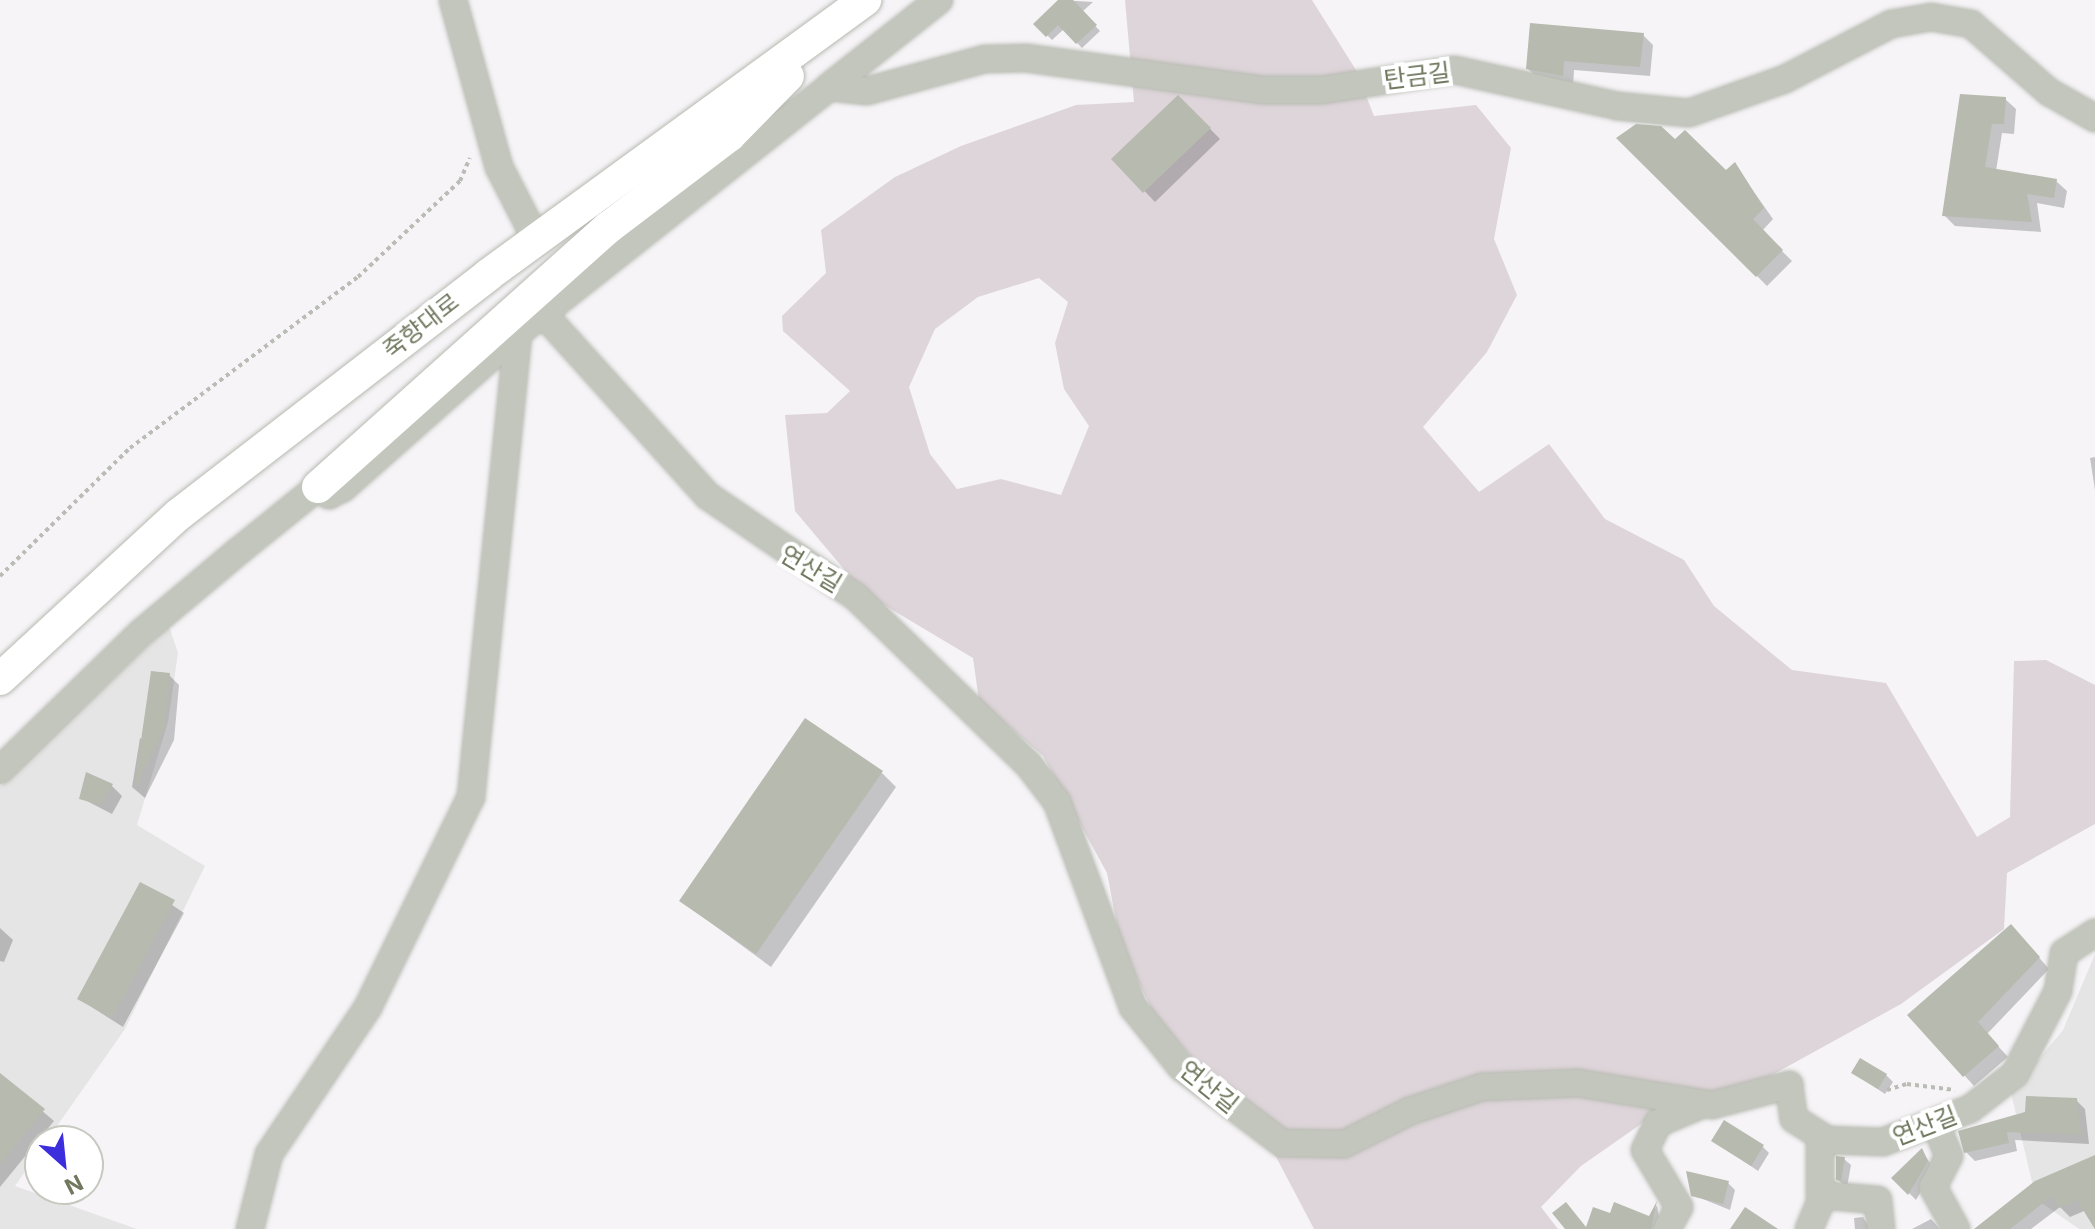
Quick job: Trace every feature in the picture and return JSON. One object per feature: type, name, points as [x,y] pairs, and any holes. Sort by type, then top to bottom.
[{"type":"main road","name":"죽향대로","points":[[0,679],[178,515],[536,239],[861,3]]},
{"type":"main road","points":[[318,487],[536,307],[729,136],[861,3]]},
{"type":"street","points":[[453,0],[486,123],[536,239]]},
{"type":"street","points":[[0,770],[141,633],[318,487],[329,495],[343,488],[518,333],[536,307],[829,87],[939,0]]},
{"type":"street","name":"탄금길","points":[[829,87],[867,91],[985,59],[1026,58],[1262,90],[1322,90],[1455,70],[1617,106],[1689,113],[1785,79],[1891,24],[1931,17],[1971,24],[2049,92],[2095,118]]},
{"type":"street","name":"연산길","points":[[536,307],[708,496],[856,597],[1028,764],[1057,802],[1133,1007],[1181,1067],[1282,1143],[1344,1144],[1410,1111],[1482,1087],[1578,1083],[1703,1104],[1789,1085],[1794,1119],[1820,1136],[1883,1142],[1976,1104],[2015,1074],[2058,991],[2064,953],[2095,933]]},
{"type":"street","points":[[250,1229],[269,1154],[368,1007],[471,797],[518,333]]},
{"type":"street","points":[[1667,1229],[1679,1207],[1645,1150],[1658,1123],[1703,1104]]},
{"type":"street","points":[[1935,1123],[1949,1156],[1933,1187],[1956,1229]]},
{"type":"street","points":[[1809,1229],[1823,1196],[1820,1136]]},
{"type":"street","points":[[1823,1196],[1878,1200],[1881,1229]]},
{"type":"path","points":[[0,576],[130,448],[358,277],[460,181],[486,123]]},
{"type":"path","points":[[1887,1090],[1928,1084],[1961,1091],[1976,1104]]},
{"type":"shaded area","points":[[1125,0],[1312,0],[1356,70],[1374,116],[1476,105],[1511,148],[1494,239],[1517,295],[1487,352],[1423,427],[1479,492],[1549,444],[1605,519],[1684,560],[1714,606],[1792,670],[1886,683],[1977,837],[2010,817],[2014,661],[2046,660],[2095,685],[2095,824],[2007,873],[2004,929],[1901,1004],[1745,1090],[1654,1115],[1581,1166],[1541,1207],[1558,1229],[1314,1229],[1274,1153],[1154,1014],[1121,946],[1107,873],[1043,756],[979,701],[973,658],[864,593],[795,511],[785,415],[827,413],[850,391],[783,331],[782,316],[826,273],[821,230],[895,177],[961,146],[1076,105],[1134,102]],"holes":[[[1039,278],[1068,302],[1055,343],[1064,389],[1089,426],[1061,495],[1001,479],[957,489],[930,454],[909,387],[935,329],[978,297]]]},
{"type":"shaded area","points":[[169,626],[178,653],[168,722],[137,825],[205,866],[125,1029],[58,1125],[24,1125],[24,1173],[15,1186],[24,1189],[24,1205],[69,1205],[137,1229],[0,1229],[0,787]]},
{"type":"shaded area","points":[[2095,954],[2095,1229],[2079,1229],[2036,1199],[2011,1093],[2063,1030]]},
{"type":"building","points":[[1058,0],[1073,0],[1097,25],[1076,44],[1058,25],[1046,37],[1033,24]]},
{"type":"building","points":[[1530,23],[1644,33],[1640,67],[1564,61],[1563,76],[1526,69]]},
{"type":"building","points":[[1960,94],[2006,97],[2004,124],[1992,124],[1985,167],[2057,179],[2054,198],[2027,194],[2032,222],[1942,216]]},
{"type":"building","points":[[1178,95],[1211,128],[1143,193],[1111,159]]},
{"type":"building","points":[[1636,124],[1661,126],[1675,139],[1685,130],[1726,170],[1735,162],[1764,208],[1753,219],[1783,250],[1756,277],[1616,138]]},
{"type":"building","points":[[151,671],[170,673],[164,729],[134,789]]},
{"type":"building","points":[[805,718],[883,771],[756,954],[679,901]]},
{"type":"building","points":[[86,772],[113,784],[101,805],[79,799]]},
{"type":"building","points":[[140,882],[175,900],[112,1018],[77,999]]},
{"type":"building","points":[[2011,924],[2040,957],[1978,1022],[1999,1046],[1963,1077],[1907,1015]]},
{"type":"building","points":[[1860,1058],[1887,1074],[1878,1089],[1851,1073]]},
{"type":"building","points":[[0,1073],[45,1109],[32,1125],[24,1125],[24,1135],[0,1164]]},
{"type":"building","points":[[2026,1096],[2077,1098],[2081,1135],[2007,1132],[2009,1143],[1964,1153],[1958,1131],[2025,1112]]},
{"type":"building","points":[[1724,1120],[1764,1145],[1751,1166],[1711,1141]]},
{"type":"building","points":[[1922,1148],[1928,1161],[1908,1195],[1891,1178]]},
{"type":"building","points":[[2095,1155],[2095,1229],[2077,1200],[2059,1208],[2052,1196],[2010,1229],[1974,1229],[2035,1181]]},
{"type":"building","points":[[1836,1156],[1845,1157],[1841,1181],[1836,1180]]},
{"type":"building","points":[[1686,1171],[1729,1181],[1723,1204],[1691,1196]]},
{"type":"building","points":[[1657,1201],[1651,1229],[1565,1229],[1552,1213],[1566,1202],[1586,1227],[1593,1207],[1610,1213],[1614,1202],[1649,1216]]},
{"type":"building","points":[[1745,1207],[1778,1229],[1730,1229]]}]
